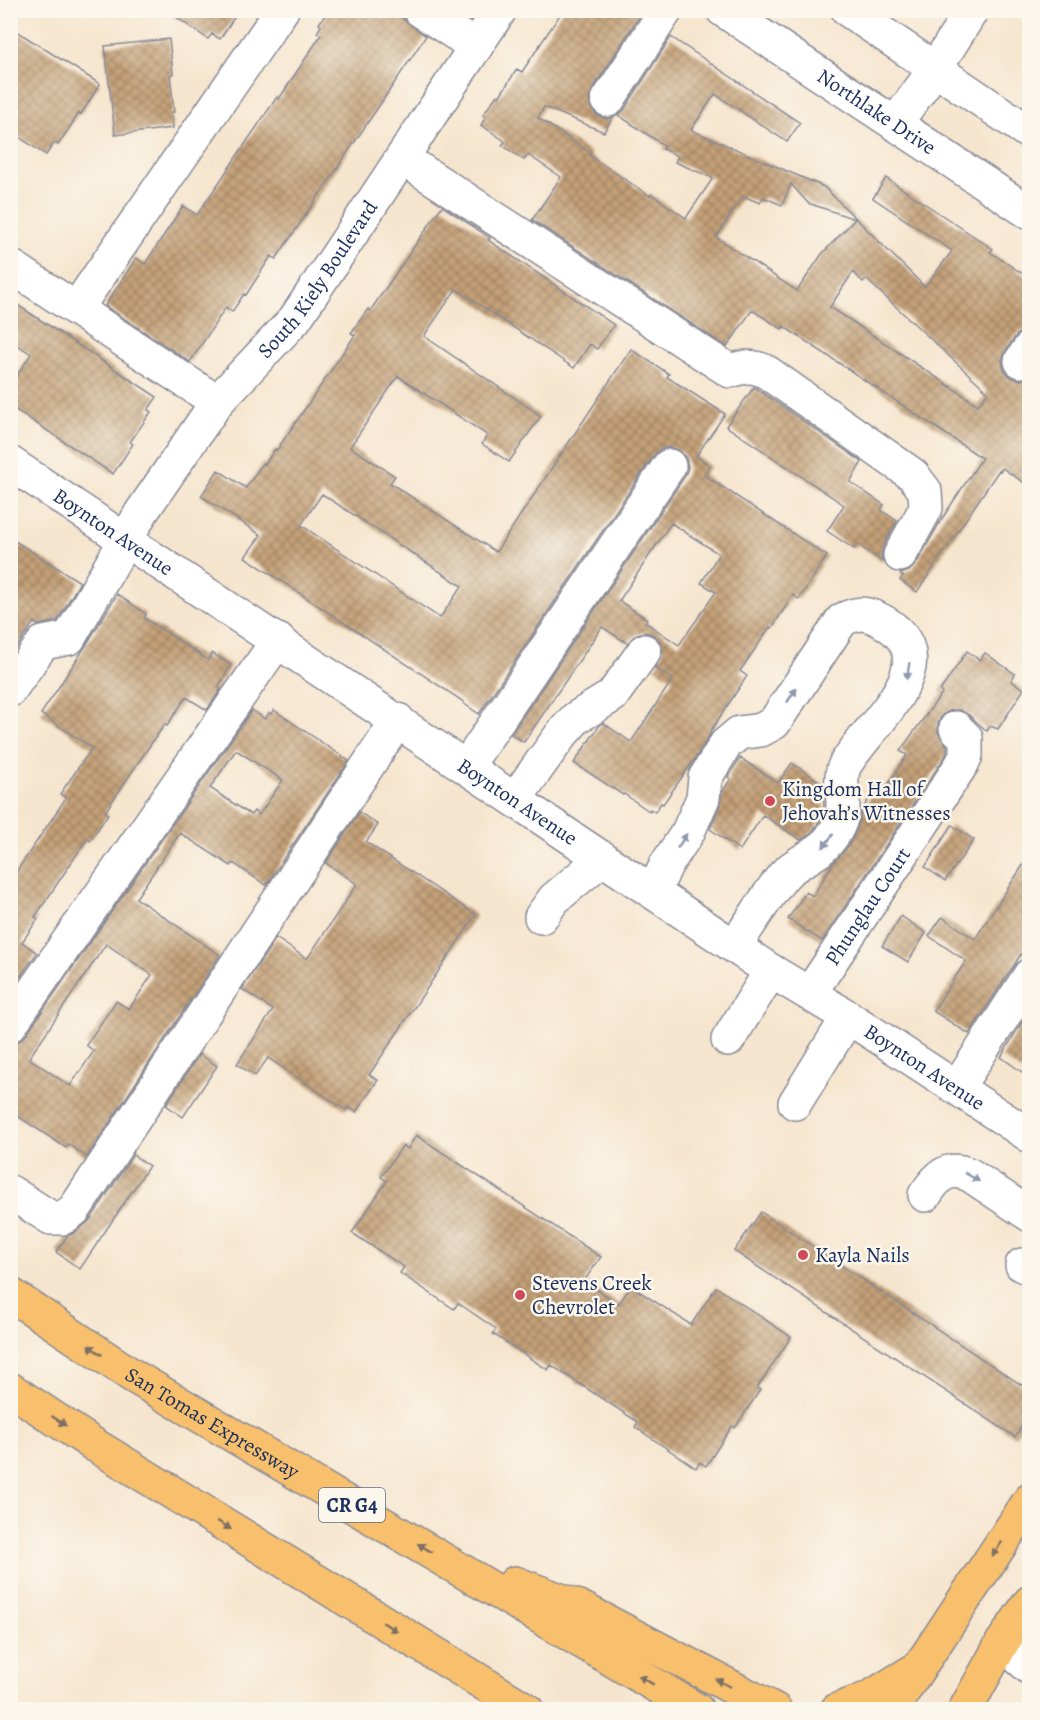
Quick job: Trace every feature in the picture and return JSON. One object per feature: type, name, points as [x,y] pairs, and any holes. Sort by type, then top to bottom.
[{"type":"main road","name":"San Tomas Expressway","points":[[10,1294],[133,1376],[697,1710]]},
{"type":"main road","points":[[10,1389],[93,1444],[527,1710]]},
{"type":"main road","points":[[891,1710],[1029,1500]]},
{"type":"main road","points":[[461,1569],[514,1583],[579,1607],[775,1710]]},
{"type":"main road","points":[[965,1710],[1002,1643],[1029,1602]]},
{"type":"main road","points":[[837,1710],[869,1698],[918,1668]]},
{"type":"main road","points":[[462,1671],[492,1710]]},
{"type":"street","points":[[76,309],[282,10]]},
{"type":"street","points":[[420,10],[476,48]]},
{"type":"street","name":"South Kiely Boulevard","points":[[10,690],[43,643],[69,638],[141,513],[217,402],[295,319],[500,10]]},
{"type":"street","points":[[608,100],[666,10]]},
{"type":"street","name":"Northlake Drive","points":[[723,10],[1029,213]]},
{"type":"street","points":[[848,10],[1029,132]]},
{"type":"street","points":[[895,124],[935,69],[972,10]]},
{"type":"street","points":[[402,158],[730,371],[745,366],[757,367],[768,373],[913,475],[925,491],[926,508],[900,555]]},
{"type":"street","points":[[14,268],[217,402]]},
{"type":"street","name":"Boynton Avenue","points":[[10,463],[771,971],[848,1017],[1029,1136]]},
{"type":"street","points":[[467,766],[669,466]]},
{"type":"street","points":[[654,892],[666,865],[688,832],[703,798],[705,778],[726,744],[739,734],[761,730],[774,723],[842,620],[854,614],[870,615],[900,633],[909,650],[910,668],[905,685],[844,767],[842,815],[831,839],[819,852],[785,874],[734,946]]},
{"type":"street","points":[[10,1026],[278,640]]},
{"type":"street","points":[[515,799],[561,735],[576,718],[612,696],[644,651]]},
{"type":"street","points":[[10,1192],[51,1218],[63,1218],[74,1210],[398,720]]},
{"type":"street","name":"Phunglau Court","points":[[810,993],[962,764],[966,755],[966,738],[956,728]]},
{"type":"street","points":[[542,917],[554,899],[603,858]]},
{"type":"street","points":[[728,1040],[771,971]]},
{"type":"street","points":[[957,1088],[1029,975]]},
{"type":"street","points":[[795,1103],[848,1017]]},
{"type":"street","points":[[925,1195],[936,1179],[949,1172],[962,1171],[1029,1215]]},
{"type":"street","points":[[1002,1643],[1029,1668]]},
{"type":"building","points":[[166,10],[239,10],[220,39],[212,34],[208,39]]},
{"type":"building","points":[[328,10],[391,10],[426,36],[276,259],[271,256],[232,312],[226,307],[190,362],[105,306],[136,258],[145,264],[183,206],[197,215],[321,35],[317,33],[321,26],[319,24]]},
{"type":"building","points":[[563,10],[633,10],[640,15],[592,90],[589,99],[591,108],[597,115],[607,119],[613,117],[604,132],[544,107],[538,118],[591,153],[590,156],[686,218],[713,178],[675,162],[678,156],[663,149],[665,146],[618,115],[624,110],[671,37],[800,123],[787,142],[715,94],[691,130],[824,187],[925,287],[952,251],[873,198],[886,178],[993,249],[990,252],[1029,278],[1029,330],[1021,331],[1015,337],[1002,360],[1004,370],[1011,377],[1020,380],[1029,378],[1029,486],[1002,468],[1001,471],[999,470],[917,592],[900,580],[903,576],[900,574],[909,571],[916,564],[943,517],[982,458],[783,326],[782,329],[752,310],[727,347],[532,220],[561,177],[528,155],[524,160],[502,145],[505,142],[502,139],[481,125],[486,117],[483,115],[497,95],[499,97],[517,69],[522,72]],"holes":[[[791,184],[808,203],[855,219],[822,254],[797,291],[716,237],[743,196],[760,203],[763,197],[782,205]],[[853,272],[863,282],[866,279],[988,392],[978,405],[830,307]]]},
{"type":"building","points":[[10,27],[100,84],[58,145],[54,143],[46,155],[10,131]]},
{"type":"building","points":[[169,39],[173,74],[170,75],[174,112],[171,112],[173,128],[115,135],[105,46]]},
{"type":"building","points":[[442,206],[614,325],[597,349],[590,344],[574,368],[456,289],[424,336],[541,416],[509,462],[482,444],[487,435],[398,376],[350,447],[395,476],[390,483],[496,552],[631,349],[669,374],[667,377],[725,414],[696,456],[710,466],[704,475],[827,556],[799,599],[793,595],[740,671],[747,676],[696,757],[655,812],[650,809],[649,811],[574,763],[603,723],[631,742],[673,679],[655,668],[663,652],[661,643],[654,635],[646,632],[637,634],[627,643],[602,627],[524,742],[511,734],[685,476],[688,467],[686,458],[680,451],[670,447],[660,449],[653,456],[479,714],[245,557],[261,535],[201,496],[218,470],[246,488],[263,463],[265,464],[275,449],[277,450],[355,335],[351,333],[368,309],[370,311]],"holes":[[[322,494],[462,586],[440,618],[301,525]],[[671,523],[719,554],[701,583],[716,592],[679,645],[645,622],[647,619],[619,601]]]},
{"type":"building","points":[[10,300],[157,397],[148,410],[151,412],[130,442],[133,444],[113,474],[10,406],[10,386],[31,354],[10,340]]},
{"type":"building","points":[[754,387],[862,462],[850,482],[884,505],[881,510],[897,521],[883,546],[881,555],[883,562],[857,544],[854,549],[827,531],[844,505],[726,426]]},
{"type":"building","points":[[10,538],[80,582],[57,621],[38,625],[34,622],[10,657]]},
{"type":"building","points":[[117,594],[146,614],[144,618],[208,660],[212,653],[231,665],[218,687],[221,689],[207,710],[186,697],[167,726],[165,724],[148,748],[105,812],[108,814],[90,841],[87,839],[35,917],[38,919],[22,942],[37,953],[10,991],[10,881],[66,798],[60,794],[92,748],[41,714]]},
{"type":"building","points":[[967,651],[980,660],[985,653],[1015,674],[1011,681],[1024,689],[998,729],[990,726],[987,731],[960,710],[951,710],[942,715],[938,723],[938,732],[947,746],[946,755],[822,941],[788,919],[806,892],[813,896],[834,862],[849,845],[857,829],[862,810],[878,784],[885,789],[907,755],[900,751],[942,693],[940,691]]},
{"type":"building","points":[[252,710],[265,719],[274,710],[349,761],[266,885],[233,863],[231,866],[180,833],[136,898],[220,955],[87,1157],[68,1144],[66,1148],[10,1111],[10,1043],[18,1042],[25,1036]],"holes":[[[236,750],[283,780],[259,815],[254,811],[251,815],[210,788]],[[106,944],[152,975],[129,1009],[116,1001],[86,1045],[94,1051],[70,1086],[29,1058]]]},
{"type":"building","name":"Kingdom Hall of Jehovah’s Witnesses","points":[[740,758],[778,783],[792,763],[823,784],[824,811],[812,832],[801,840],[763,815],[740,850],[710,829],[720,805],[722,792],[731,779],[728,777]]},
{"type":"building","points":[[359,812],[378,825],[366,842],[476,915],[369,1075],[378,1080],[356,1112],[348,1107],[346,1110],[268,1058],[255,1076],[237,1064],[273,1010],[242,989],[276,938],[307,959],[357,884],[326,863]]},
{"type":"building","points":[[952,825],[974,840],[945,881],[925,867]]},
{"type":"building","points":[[1029,856],[1029,942],[969,1034],[933,1011],[966,961],[929,936],[942,917],[975,939]]},
{"type":"building","points":[[901,916],[926,933],[908,962],[882,946]]},
{"type":"building","points":[[1029,1010],[1029,1077],[1001,1057]]},
{"type":"building","points":[[199,1054],[217,1066],[183,1117],[166,1105]]},
{"type":"building","name":"Stevens Creek Chevrolet","points":[[416,1135],[601,1257],[584,1281],[619,1304],[631,1286],[691,1325],[716,1287],[791,1337],[757,1388],[760,1390],[735,1428],[732,1426],[706,1466],[700,1462],[696,1468],[635,1427],[638,1422],[551,1365],[548,1370],[493,1334],[496,1329],[458,1303],[454,1309],[400,1273],[404,1267],[352,1233],[387,1181],[381,1177],[403,1145],[408,1149]]},
{"type":"building","points":[[133,1155],[149,1166],[80,1269],[56,1252],[68,1235],[90,1220]]},
{"type":"building","points":[[761,1212],[1029,1390],[1029,1415],[1015,1437],[734,1251]]},
{"type":"place","name":"Kingdom Hall of Jehovah’s Witnesses","points":[[770,801]]},
{"type":"place","name":"Kayla Nails","points":[[803,1255]]},
{"type":"place","name":"Stevens Creek Chevrolet","points":[[520,1295]]}]
